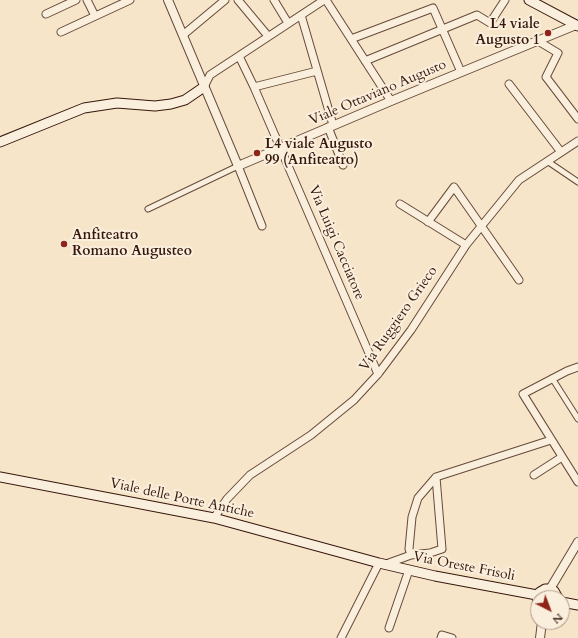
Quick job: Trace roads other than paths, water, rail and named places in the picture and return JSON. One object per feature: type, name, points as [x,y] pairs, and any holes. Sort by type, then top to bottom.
[{"type":"main road","points":[[529,0],[577,24]]},
{"type":"main road","points":[[0,142],[84,108],[117,103],[154,106],[171,104],[185,100],[204,87]]},
{"type":"main road","name":"Viale delle Porte Antiche","points":[[0,477],[214,518],[383,564]]},
{"type":"main road","name":"Via Oreste Frisoli","points":[[383,564],[530,598]]},
{"type":"main road","points":[[543,590],[550,589]]},
{"type":"street","points":[[46,14],[76,0]]},
{"type":"street","points":[[87,0],[95,16]]},
{"type":"street","points":[[61,32],[130,0]]},
{"type":"street","points":[[168,0],[262,226]]},
{"type":"street","points":[[183,35],[225,0]]},
{"type":"street","points":[[238,0],[268,36]]},
{"type":"street","points":[[274,0],[288,23]]},
{"type":"street","points":[[204,87],[210,75],[301,14],[325,0],[391,101]]},
{"type":"street","points":[[365,61],[477,15],[490,23],[504,0]]},
{"type":"street","points":[[351,39],[433,8],[461,72]]},
{"type":"street","points":[[301,14],[343,165]]},
{"type":"street","name":"Viale Ottaviano Augusto","points":[[148,209],[280,147],[577,24]]},
{"type":"street","points":[[538,41],[558,53],[546,77],[578,119]]},
{"type":"street","name":"Via Luigi Cacciatore","points":[[239,56],[254,87],[378,374]]},
{"type":"street","points":[[254,87],[317,71]]},
{"type":"street","points":[[509,84],[560,152]]},
{"type":"street","name":"Via Ruggiero Grieco","points":[[214,518],[227,499],[250,475],[311,435],[354,400],[378,374],[411,330],[466,245],[519,180],[578,141]]},
{"type":"street","points":[[547,161],[578,182]]},
{"type":"street","points":[[428,222],[454,187],[519,280]]},
{"type":"street","points":[[400,204],[466,245]]},
{"type":"street","points":[[578,368],[552,378],[523,394],[578,482]]},
{"type":"street","points":[[552,378],[578,419]]},
{"type":"street","name":"Via Oreste Frisoli","points":[[411,554],[409,549],[412,517],[418,498],[436,478],[552,440]]},
{"type":"street","points":[[534,475],[562,457]]},
{"type":"street","name":"Via Oreste Frisoli","points":[[383,564],[411,554],[430,553],[442,549],[436,478]]},
{"type":"street","points":[[550,589],[578,542]]},
{"type":"street","points":[[341,638],[383,564]]},
{"type":"street","points":[[389,628],[409,570]]},
{"type":"street","points":[[441,638],[442,634],[452,638]]},
{"type":"place","name":"L4 viale Augusto 1","points":[[548,33]]},
{"type":"place","name":"L4 viale Augusto 99 (Anfiteatro)","points":[[257,153]]},
{"type":"place","name":"Anfiteatro Romano Augusteo","points":[[64,244]]}]
